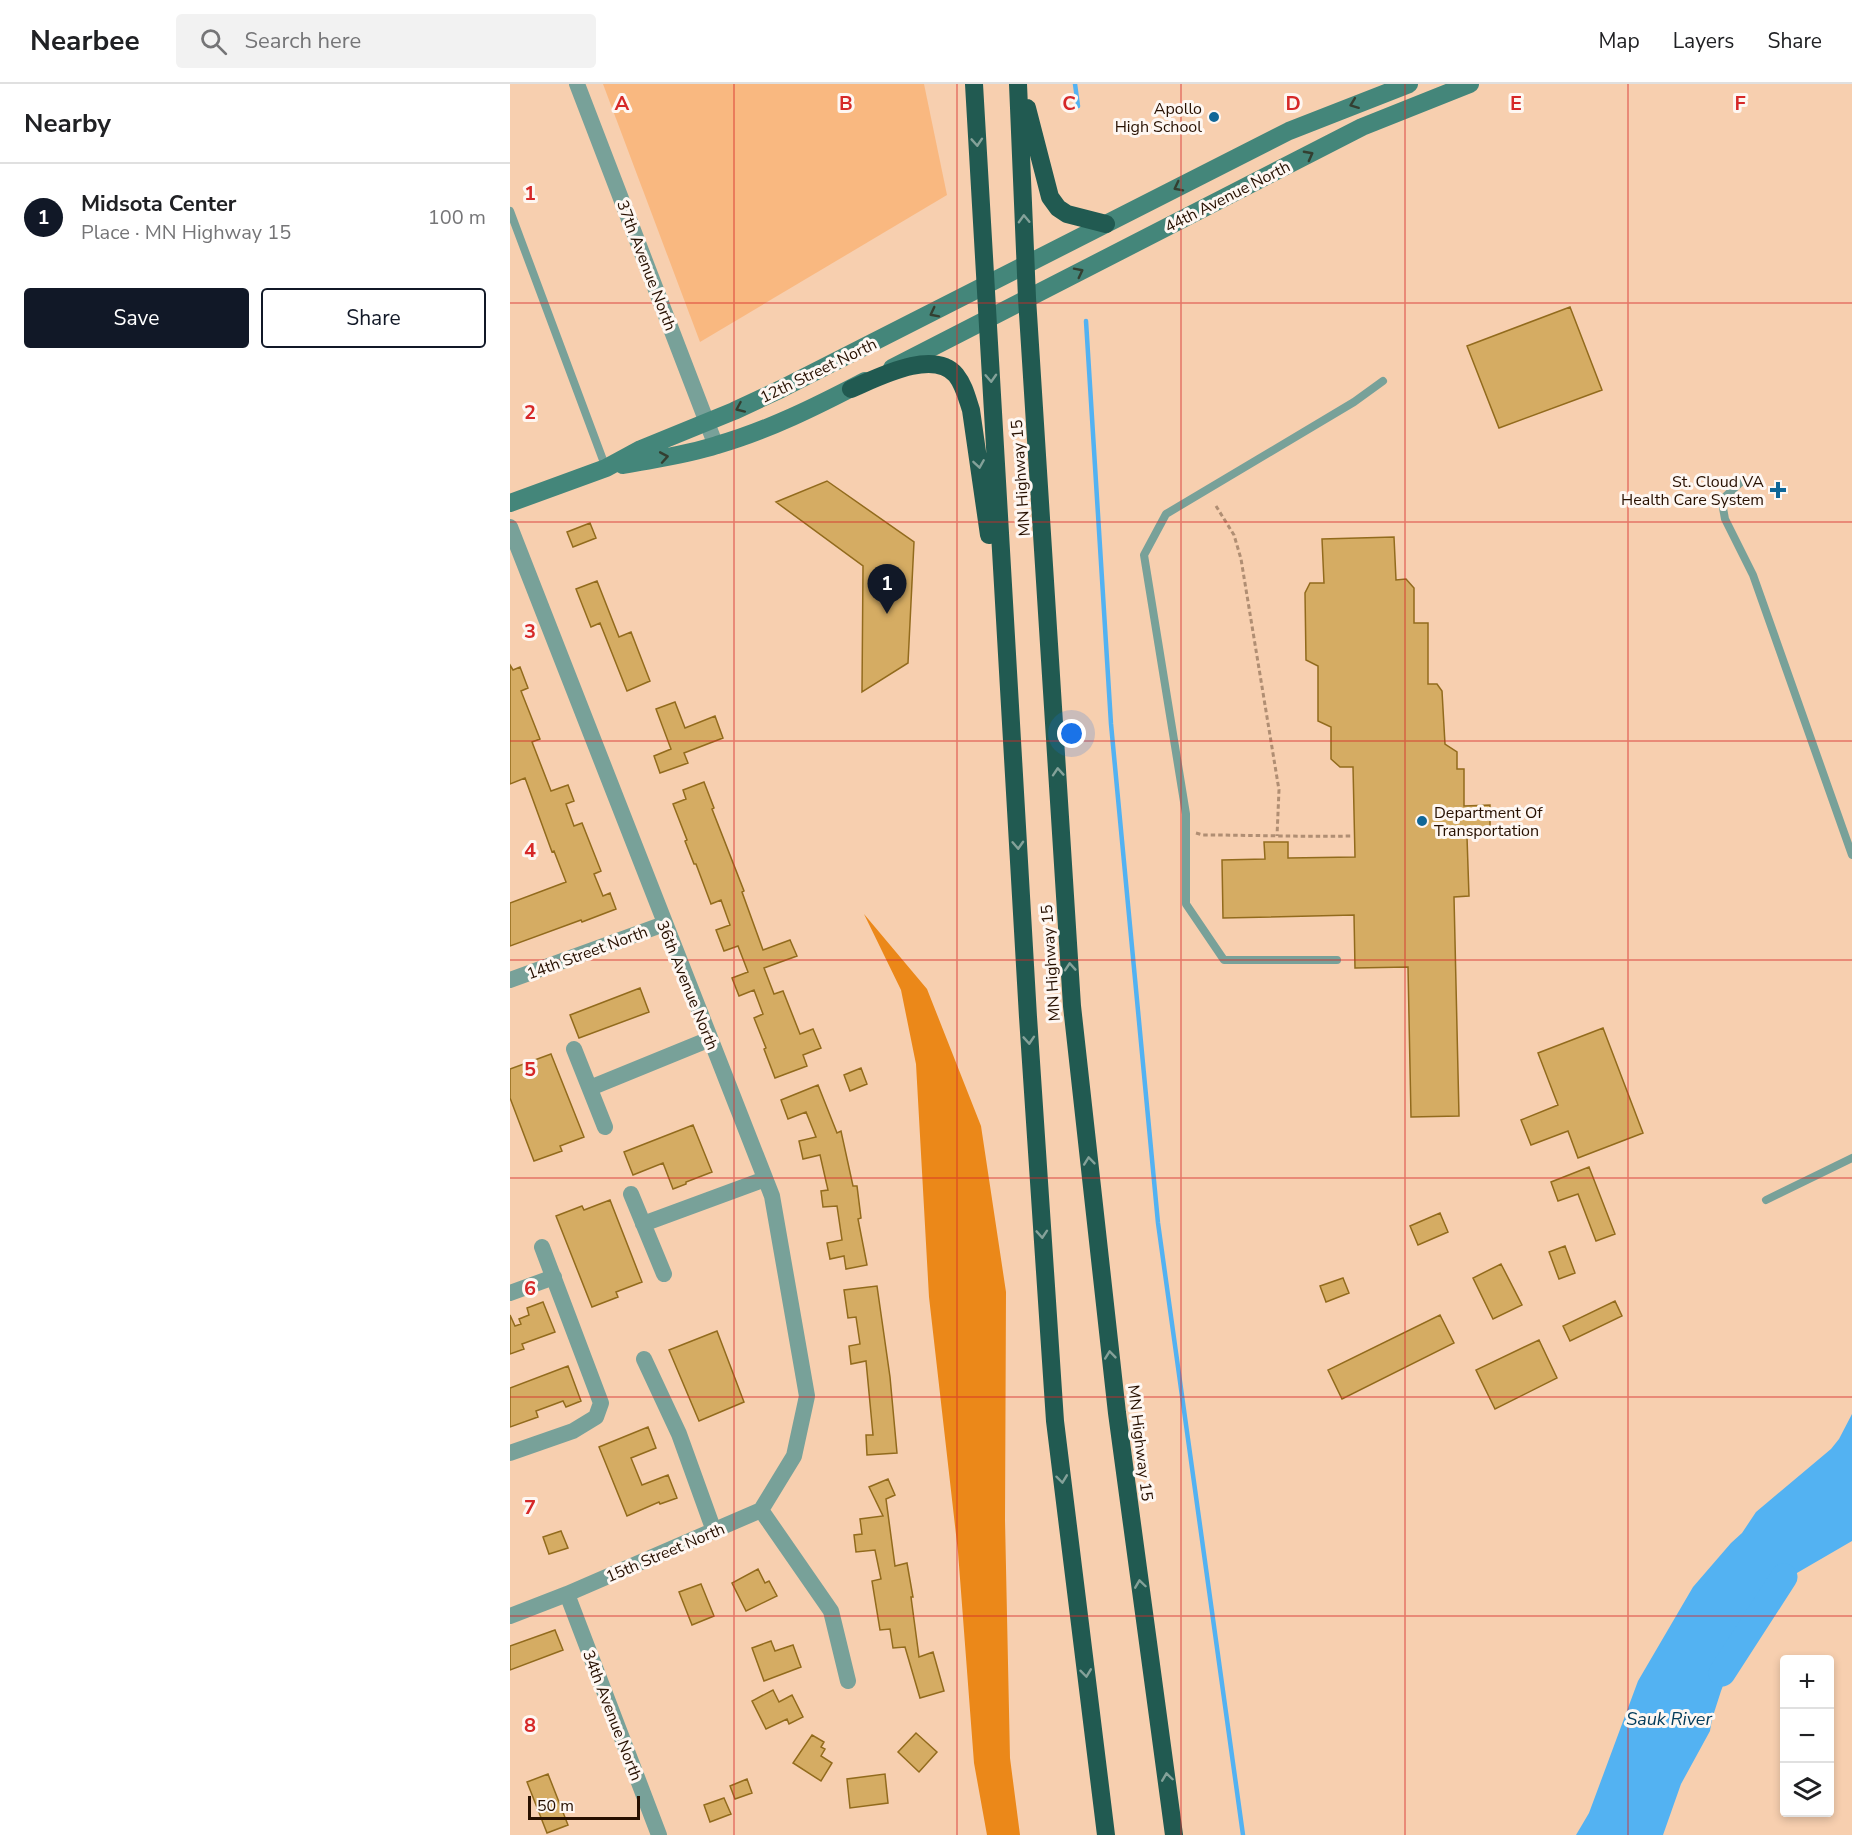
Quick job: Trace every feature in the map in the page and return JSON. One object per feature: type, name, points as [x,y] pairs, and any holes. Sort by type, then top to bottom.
[{"type":"highway","name":"MN Highway 15","points":[[974,84],[1028,1017],[1055,1421],[1107,1835]]},
{"type":"highway","name":"MN Highway 15","points":[[1020,84],[1027,298],[1072,1005],[1117,1413],[1174,1835]]},
{"type":"highway","points":[[1020,84],[1050,196],[1058,208],[1067,214],[1106,224]]},
{"type":"highway","points":[[851,389],[906,366],[924,364],[948,368],[957,376],[965,391],[982,480],[1010,696]]},
{"type":"main road","name":"44th Avenue North","points":[[1027,265],[1289,131],[1409,84]]},
{"type":"main road","name":"44th Avenue North","points":[[988,319],[1362,127],[1470,84]]},
{"type":"main road","name":"12th Street North","points":[[510,503],[606,468],[641,449],[781,389],[1027,265]]},
{"type":"main road","name":"12th Street North","points":[[606,468],[716,446],[776,423],[851,389],[988,319]]},
{"type":"street","name":"37th Avenue North","points":[[577,84],[716,446]]},
{"type":"street","name":"36th Avenue North","points":[[510,527],[771,1196],[807,1396],[794,1456],[761,1510]]},
{"type":"street","name":"14th Street North","points":[[510,980],[664,924]]},
{"type":"street","points":[[590,1088],[710,1039]]},
{"type":"street","points":[[574,1049],[605,1127]]},
{"type":"street","points":[[643,1224],[765,1179]]},
{"type":"street","points":[[631,1194],[664,1274]]},
{"type":"street","points":[[510,1453],[573,1431],[596,1417],[601,1402],[542,1247]]},
{"type":"street","points":[[510,1293],[554,1277]]},
{"type":"street","points":[[644,1359],[679,1434],[714,1531]]},
{"type":"street","points":[[761,1510],[831,1611],[848,1681]]},
{"type":"street","name":"15th Street North","points":[[510,1616],[567,1594],[761,1510]]},
{"type":"street","name":"34th Avenue North","points":[[567,1594],[659,1835]]},
{"type":"lane","points":[[510,211],[606,468]]},
{"type":"lane","points":[[1337,960],[1224,960],[1186,904],[1185,811],[1144,555],[1166,514],[1354,402],[1383,381]]},
{"type":"lane","points":[[1743,480],[1726,496],[1723,508],[1725,519],[1753,575],[1852,855]]},
{"type":"lane","points":[[1766,1200],[1852,1158]]},
{"type":"path","points":[[1216,506],[1234,535],[1241,559],[1279,790],[1277,836]]},
{"type":"path","points":[[1186,830],[1203,835],[1351,836]]},
{"type":"shaded area","points":[[603,84],[924,84],[947,195],[700,342]]},
{"type":"shaded area","points":[[864,914],[927,989],[981,1126],[1006,1292],[1005,1520],[1010,1758],[1020,1835],[987,1835],[974,1763],[958,1552],[929,1297],[916,1064],[901,990]]},
{"type":"water","name":"Sauk River","points":[[1852,1414],[1852,1541],[1790,1577],[1742,1639],[1739,1656],[1727,1675],[1721,1691],[1710,1731],[1681,1784],[1663,1835],[1576,1835],[1589,1813],[1638,1681],[1693,1587],[1742,1533],[1756,1512],[1831,1449]]},
{"type":"building","points":[[1570,307],[1602,390],[1499,428],[1467,346]]},
{"type":"building","points":[[827,481],[914,542],[908,663],[862,692],[863,566],[776,502]]},
{"type":"building","points":[[590,523],[596,538],[573,547],[567,532]]},
{"type":"building","name":"Department Of Transportation","points":[[1394,537],[1396,580],[1406,579],[1414,588],[1414,623],[1428,623],[1428,684],[1437,684],[1442,691],[1445,744],[1457,752],[1457,769],[1464,769],[1464,806],[1490,805],[1490,836],[1467,837],[1469,896],[1454,897],[1459,1116],[1411,1117],[1408,967],[1355,968],[1354,915],[1223,918],[1222,860],[1265,859],[1264,842],[1288,842],[1288,858],[1355,857],[1353,767],[1340,767],[1331,759],[1331,727],[1318,721],[1318,666],[1306,660],[1305,593],[1310,583],[1324,583],[1322,539]]},
{"type":"building","points":[[597,581],[619,637],[631,632],[650,681],[627,691],[600,623],[591,627],[576,589]]},
{"type":"building","points":[[510,665],[513,670],[520,667],[528,688],[521,691],[540,739],[532,742],[551,791],[568,785],[574,801],[566,804],[574,826],[582,823],[601,871],[594,874],[603,896],[610,893],[616,909],[510,946],[510,903],[566,882],[554,851],[552,852],[525,778],[510,784]]},
{"type":"building","points":[[675,702],[685,728],[715,716],[723,738],[684,753],[688,763],[660,773],[654,756],[671,749],[656,709]]},
{"type":"building","points":[[704,782],[763,950],[790,940],[797,956],[764,968],[774,994],[783,991],[800,1034],[813,1029],[821,1048],[803,1055],[807,1066],[775,1078],[754,1018],[763,1014],[754,990],[739,996],[732,978],[748,972],[738,946],[724,951],[716,930],[730,925],[721,900],[711,904],[685,841],[687,840],[673,804],[686,799],[683,790]]},
{"type":"building","points":[[640,988],[649,1012],[579,1038],[570,1015]]},
{"type":"building","points":[[1603,1028],[1643,1133],[1578,1158],[1568,1131],[1531,1145],[1521,1120],[1558,1105],[1538,1053]]},
{"type":"building","points":[[551,1054],[584,1137],[560,1146],[562,1151],[534,1161],[510,1098],[510,1069]]},
{"type":"building","points":[[861,1068],[867,1084],[850,1091],[844,1075]]},
{"type":"building","points":[[818,1085],[837,1133],[841,1131],[853,1186],[857,1186],[861,1218],[858,1219],[867,1265],[846,1269],[844,1256],[830,1259],[827,1243],[842,1240],[837,1206],[823,1207],[821,1191],[828,1190],[820,1155],[803,1159],[799,1141],[816,1137],[806,1112],[788,1119],[781,1100]]},
{"type":"building","points":[[693,1125],[712,1172],[673,1189],[663,1163],[633,1175],[624,1152]]},
{"type":"building","points":[[1589,1167],[1615,1234],[1596,1241],[1578,1194],[1558,1201],[1551,1182]]},
{"type":"building","points":[[610,1200],[642,1282],[616,1292],[618,1297],[592,1307],[556,1216],[582,1206],[584,1210]]},
{"type":"building","points":[[1440,1213],[1448,1232],[1418,1245],[1410,1226]]},
{"type":"building","points":[[1565,1246],[1575,1273],[1559,1279],[1549,1252]]},
{"type":"building","points":[[1501,1264],[1522,1305],[1493,1319],[1473,1278]]},
{"type":"building","points":[[1343,1278],[1349,1293],[1326,1302],[1320,1286]]},
{"type":"building","points":[[877,1286],[890,1377],[897,1453],[867,1455],[866,1435],[873,1435],[866,1361],[851,1364],[849,1346],[860,1344],[856,1317],[848,1318],[844,1290]]},
{"type":"building","points":[[1615,1301],[1622,1316],[1570,1341],[1563,1326]]},
{"type":"building","points":[[543,1302],[555,1332],[522,1344],[524,1349],[510,1354],[510,1315],[515,1326],[521,1324],[519,1319],[529,1315],[527,1308]]},
{"type":"building","points":[[1440,1315],[1454,1343],[1342,1399],[1328,1370]]},
{"type":"building","points":[[717,1331],[744,1402],[699,1421],[669,1350]]},
{"type":"building","points":[[1539,1340],[1557,1378],[1495,1409],[1476,1370]]},
{"type":"building","points":[[568,1366],[581,1401],[566,1407],[563,1401],[536,1411],[538,1417],[510,1427],[510,1388]]},
{"type":"building","points":[[648,1427],[656,1448],[631,1458],[642,1485],[668,1475],[677,1498],[660,1504],[659,1502],[627,1516],[599,1447]]},
{"type":"building","points":[[888,1479],[895,1495],[886,1499],[895,1566],[907,1563],[919,1657],[933,1652],[944,1691],[920,1698],[905,1647],[893,1648],[890,1629],[880,1630],[872,1581],[881,1579],[875,1550],[856,1552],[854,1535],[862,1534],[860,1519],[883,1516],[869,1487]]},
{"type":"building","points":[[561,1531],[568,1548],[549,1554],[543,1537]]},
{"type":"building","points":[[758,1569],[765,1583],[769,1581],[777,1596],[746,1611],[732,1583]]},
{"type":"building","points":[[701,1584],[714,1616],[692,1625],[679,1592]]},
{"type":"building","points":[[555,1630],[563,1650],[510,1670],[510,1646]]},
{"type":"building","points":[[771,1641],[775,1651],[793,1645],[801,1667],[764,1681],[752,1648]]},
{"type":"building","points":[[773,1690],[779,1702],[792,1695],[803,1717],[789,1724],[787,1719],[766,1729],[752,1701]]},
{"type":"building","points":[[916,1733],[937,1752],[919,1772],[898,1752]]},
{"type":"building","points":[[812,1735],[824,1742],[821,1747],[825,1749],[821,1756],[832,1763],[821,1781],[793,1763]]},
{"type":"building","points":[[548,1774],[568,1825],[547,1833],[527,1782]]},
{"type":"building","points":[[885,1774],[888,1803],[850,1808],[847,1779]]},
{"type":"building","points":[[747,1779],[752,1793],[735,1799],[730,1786]]},
{"type":"building","points":[[724,1798],[731,1814],[710,1822],[704,1805]]},
{"type":"waterway","points":[[1075,84],[1078,106]]},
{"type":"waterway","points":[[1086,321],[1111,724],[1158,1223],[1243,1835]]},
{"type":"waterway","name":"Sauk River","points":[[1722,1673],[1784,1577]]},
{"type":"place","name":"Apollo High School","points":[[1214,117]]},
{"type":"place","name":"St. Cloud VA Health Care System","points":[[1778,490]]},
{"type":"place","name":"Midsota Center","points":[[887,614]]},
{"type":"place","name":"Department Of Transportation","points":[[1422,821]]}]
